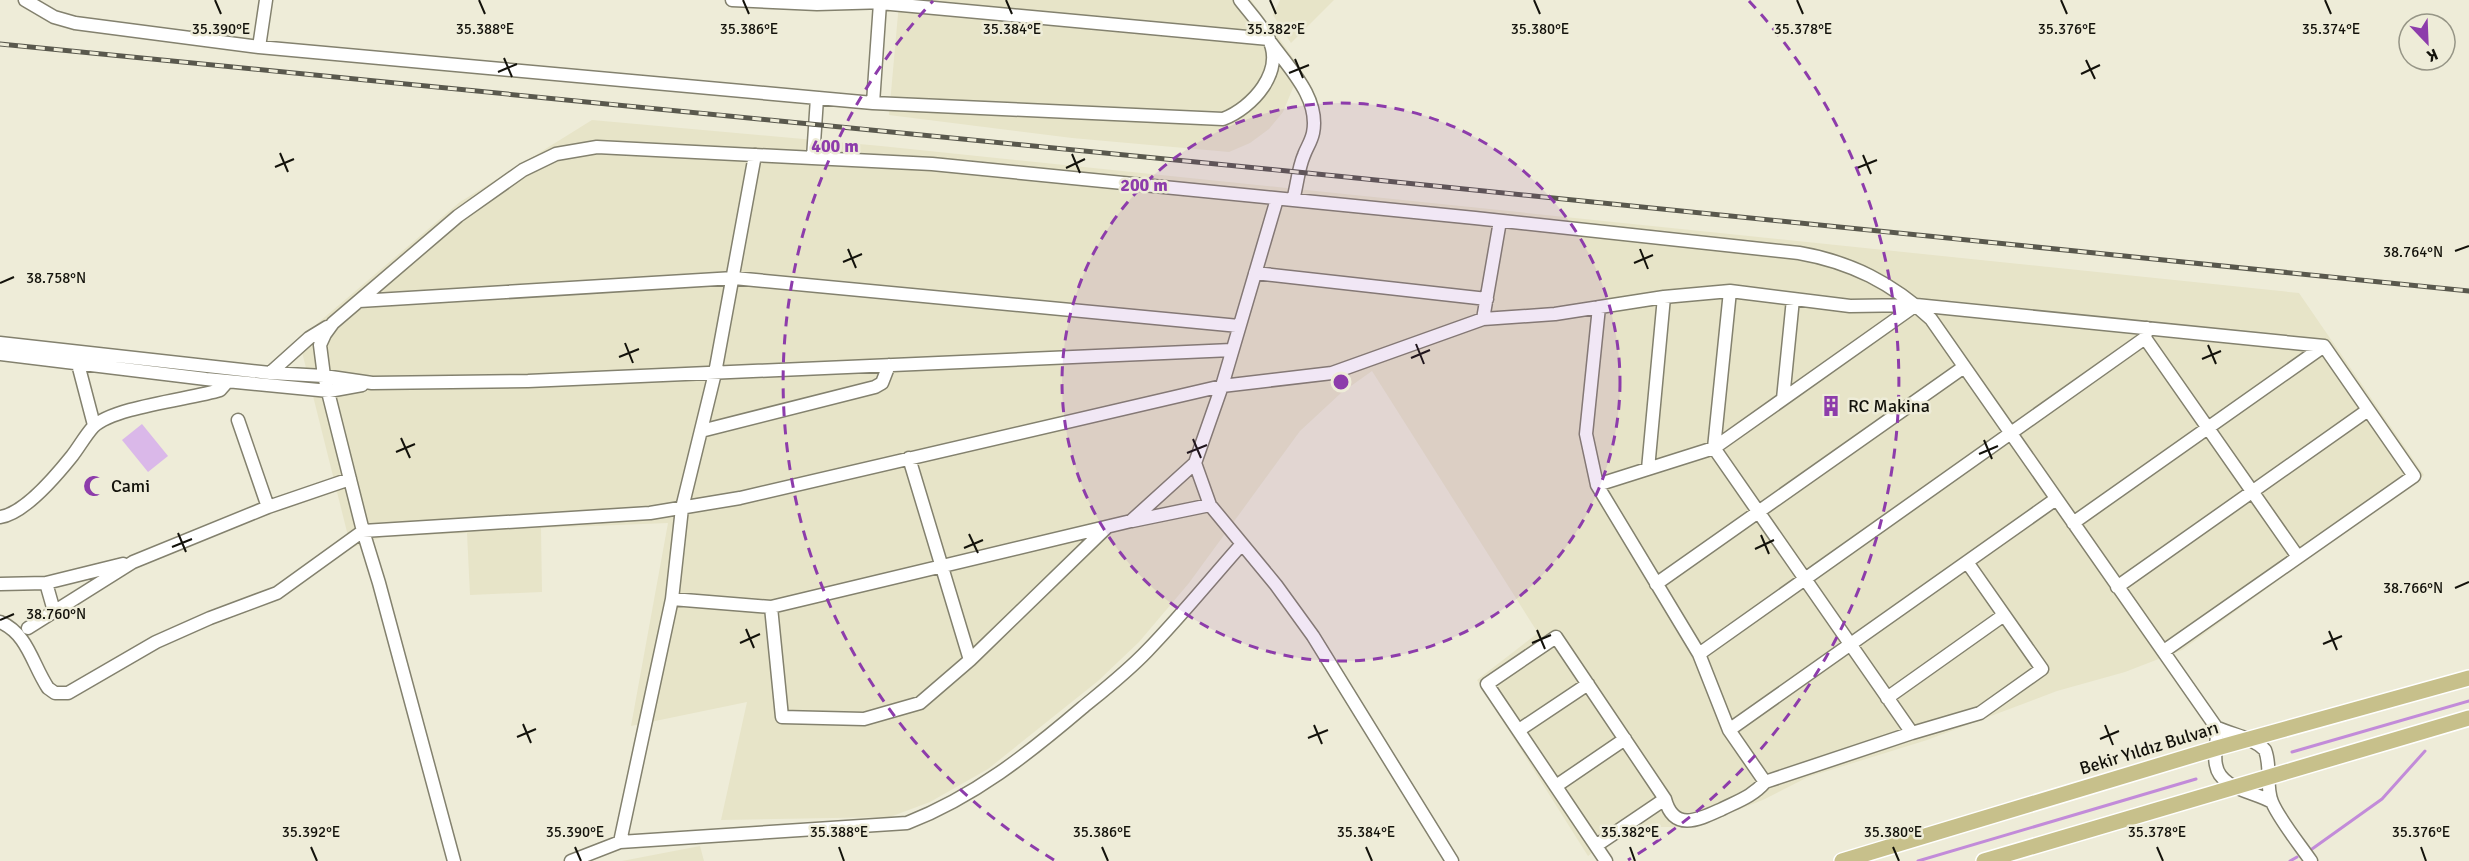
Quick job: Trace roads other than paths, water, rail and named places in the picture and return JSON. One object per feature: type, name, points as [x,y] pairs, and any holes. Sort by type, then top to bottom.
[{"type":"main road","name":"Bekir Yıldız Bulvarı","points":[[1842,861],[2217,748],[2469,678]]},
{"type":"main road","points":[[1984,861],[2469,718]]},
{"type":"street","points":[[25,0],[54,17],[75,23],[259,47],[817,98],[1223,119],[1245,107],[1262,88],[1271,64],[1269,39]]},
{"type":"street","points":[[259,47],[266,0]]},
{"type":"street","points":[[732,0],[880,3],[1269,39]]},
{"type":"street","points":[[880,3],[909,0]]},
{"type":"street","points":[[1240,0],[1303,88],[1313,112],[1313,134],[1304,154],[1293,200]]},
{"type":"street","points":[[873,102],[880,3]]},
{"type":"street","points":[[813,158],[817,98]]},
{"type":"street","points":[[270,373],[309,338],[333,323],[458,216],[523,170],[545,158],[569,150],[597,147],[932,164],[1500,221],[1816,256],[1865,272],[1896,290],[1931,319],[2216,728],[2218,738],[2216,766],[2219,776],[2226,783],[2261,795],[2272,802]]},
{"type":"street","points":[[620,842],[672,598],[682,508],[715,373],[755,155]]},
{"type":"street","points":[[1131,521],[1195,463],[1222,386],[1277,199]]},
{"type":"street","points":[[1484,319],[1500,221]]},
{"type":"street","points":[[1255,273],[1487,299]]},
{"type":"street","points":[[359,301],[734,278],[1239,326]]},
{"type":"street","points":[[1730,291],[1714,448],[1912,733]]},
{"type":"street","points":[[0,622],[12,627],[22,638],[48,688],[55,693],[68,693],[156,642],[210,618],[277,593],[363,531],[651,513],[740,498],[1222,386],[1332,373],[1484,319],[1555,314],[1665,297],[1730,291],[1850,306],[1916,305],[2146,333],[2324,346]]},
{"type":"street","points":[[1648,469],[1665,297]]},
{"type":"street","points":[[1783,399],[1793,299]]},
{"type":"street","points":[[1597,485],[1714,448],[1916,305]]},
{"type":"street","points":[[1599,307],[1586,434],[1597,485],[1699,654],[1729,730],[1766,782]]},
{"type":"street","points":[[333,323],[320,345],[324,376],[363,531],[379,582],[454,861]]},
{"type":"street","points":[[2146,333],[2208,428],[2298,557]]},
{"type":"street","points":[[1699,654],[2010,434],[2146,333]]},
{"type":"street","points":[[0,343],[270,373],[324,376],[372,383],[528,381],[1232,350]]},
{"type":"street","points":[[2164,651],[2414,476],[2324,346]]},
{"type":"street","points":[[2073,523],[2324,346]]},
{"type":"street","points":[[0,354],[228,382],[328,391],[372,383]]},
{"type":"street","points":[[78,364],[94,425]]},
{"type":"street","points":[[701,431],[875,387],[882,383],[889,365]]},
{"type":"street","points":[[1656,584],[1964,367]]},
{"type":"street","points":[[0,518],[9,516],[22,508],[72,456],[94,425],[131,411],[220,390],[228,382]]},
{"type":"street","points":[[2118,587],[2368,410]]},
{"type":"street","points":[[238,420],[268,507]]},
{"type":"street","points":[[909,458],[940,567],[970,660]]},
{"type":"street","points":[[1195,463],[1210,505],[1276,585],[1313,636],[1452,861]]},
{"type":"street","points":[[0,584],[46,583],[133,562],[268,507],[350,479]]},
{"type":"street","points":[[1729,730],[2056,499]]},
{"type":"street","points":[[672,598],[771,607],[1131,521],[1210,505]]},
{"type":"street","points":[[771,607],[782,717],[864,719],[920,703],[970,660],[1107,527]]},
{"type":"street","points":[[571,861],[620,842],[907,824],[944,807],[981,787],[1012,765],[1107,687],[1146,652],[1241,545]]},
{"type":"street","points":[[28,628],[133,562]]},
{"type":"street","points":[[1606,861],[1487,684],[1556,637],[1673,814],[1683,820],[1693,821],[1755,793],[1766,782],[1912,733],[1980,713],[2042,669],[1967,562]]},
{"type":"street","points":[[46,583],[54,611]]},
{"type":"street","points":[[1887,698],[2004,615]]},
{"type":"street","points":[[1519,730],[1588,684]]},
{"type":"street","points":[[2216,728],[2249,739],[2265,750],[2271,776],[2269,788],[2272,802],[2311,861]]},
{"type":"street","points":[[1556,786],[1625,739]]},
{"type":"street","points":[[1597,845],[1665,799]]},
{"type":"waterway","points":[[2292,752],[2469,701]]},
{"type":"waterway","points":[[2312,849],[2382,799],[2425,751]]},
{"type":"waterway","points":[[1918,861],[2196,779]]},
{"type":"waterway","points":[[2290,861],[2297,857]]},
{"type":"railway","points":[[0,44],[2469,291]]},
{"type":"place","name":"RC Makina","points":[[1831,406]]},
{"type":"place","name":"Cami","points":[[94,486]]}]
